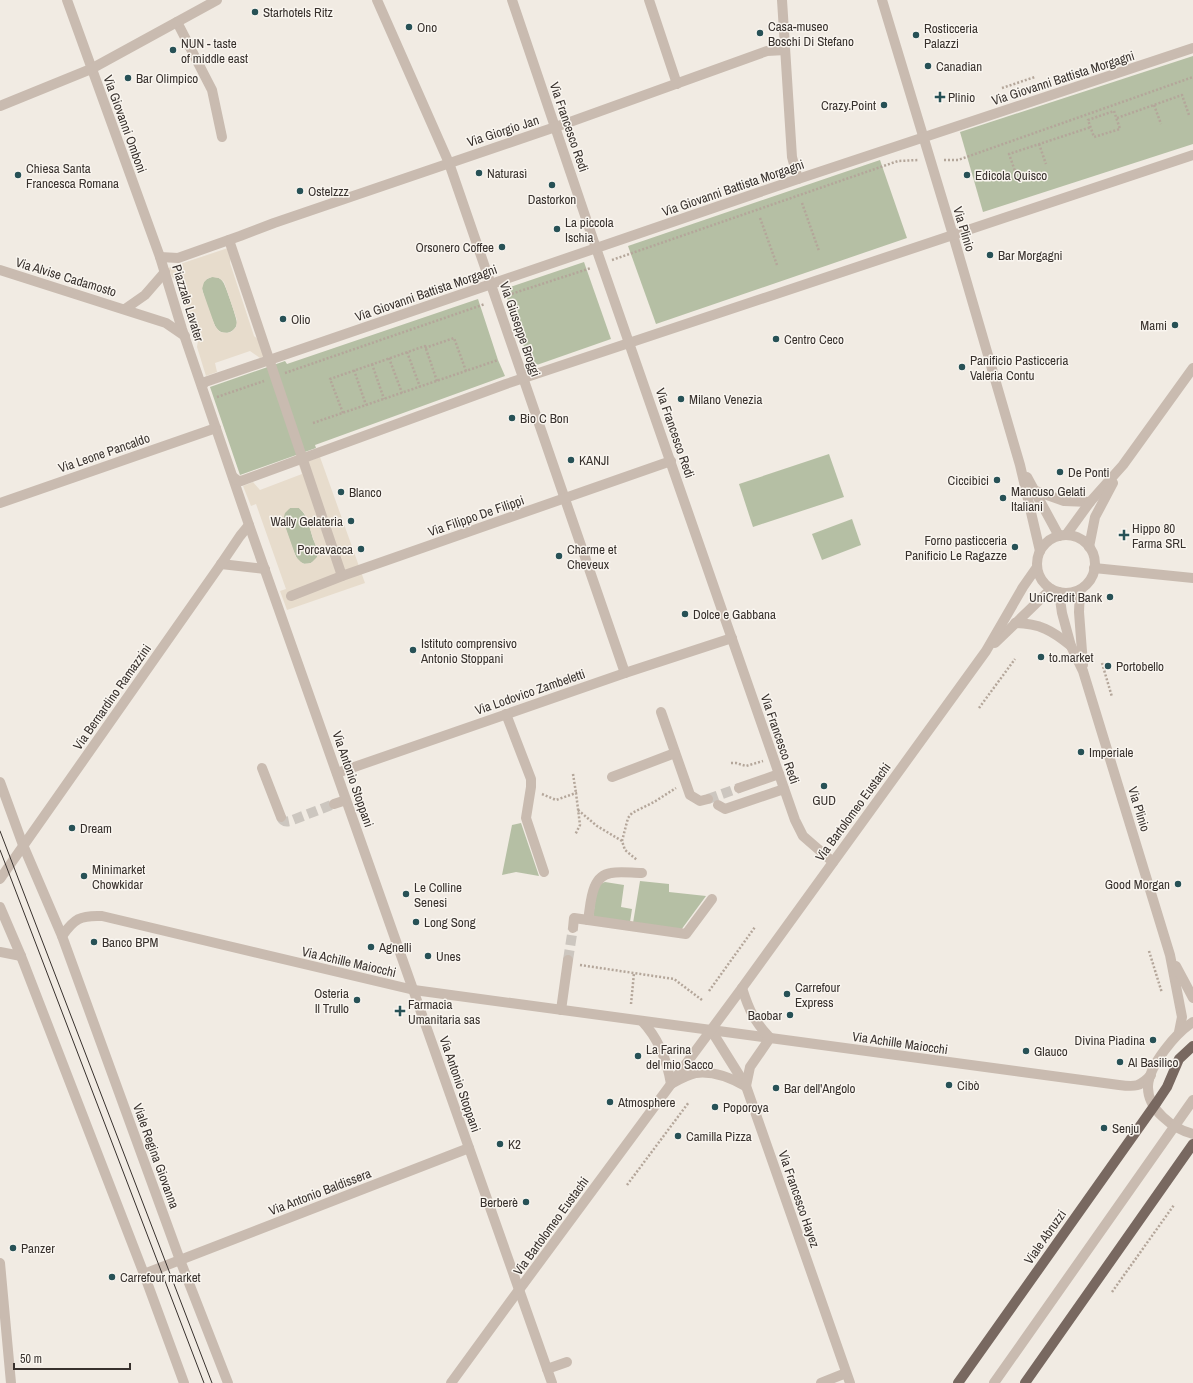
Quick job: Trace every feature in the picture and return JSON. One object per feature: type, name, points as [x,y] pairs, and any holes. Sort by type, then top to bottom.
[{"type":"main road","name":"Viale Abruzzi","points":[[958,1383],[1155,1106],[1167,1087],[1179,1059],[1193,1046]]},
{"type":"main road","points":[[1025,1383],[1193,1144]]},
{"type":"street","name":"Via Giovanni Omboni","points":[[67,0],[160,257]]},
{"type":"street","points":[[0,106],[91,69],[217,0]]},
{"type":"street","name":"Via Giuseppe Broggi","points":[[377,0],[449,163],[625,673]]},
{"type":"street","name":"Via Francesco Redi","points":[[512,0],[596,248],[795,820],[803,836],[833,862]]},
{"type":"street","points":[[650,0],[677,84]]},
{"type":"street","points":[[782,0],[792,157],[798,179]]},
{"type":"street","name":"Via Plinio","points":[[882,0],[953,234],[1020,465],[1040,551]]},
{"type":"street","points":[[177,22],[212,90],[222,136]]},
{"type":"street","name":"Via Giovanni Battista Morgagni","points":[[269,360],[798,179],[1193,48]]},
{"type":"street","name":"Via Giorgio Jan","points":[[229,240],[274,223],[555,127],[767,51],[785,50]]},
{"type":"street","points":[[233,477],[237,480],[241,480],[629,342],[1193,155]]},
{"type":"street","points":[[229,240],[301,458],[342,576]]},
{"type":"street","name":"Piazzale Lavater","points":[[229,240],[178,258],[160,257],[216,428],[281,613]]},
{"type":"street","name":"Via Alvise Cadamosto","points":[[0,270],[166,323],[185,336]]},
{"type":"street","name":"Via Alvise Cadamosto","points":[[125,309],[145,295],[165,272]]},
{"type":"street","points":[[202,386],[205,382],[269,360]]},
{"type":"street","points":[[1062,536],[1123,465],[1193,368]]},
{"type":"street","name":"Via Leone Pancaldo","points":[[0,503],[216,428]]},
{"type":"street","name":"Via Filippo De Filippi","points":[[291,596],[342,576],[386,562],[671,461]]},
{"type":"street","name":"Via Plinio","points":[[1020,465],[1033,490],[1062,536]]},
{"type":"street","points":[[1089,547],[1095,517],[1123,465]]},
{"type":"street","points":[[1033,490],[1064,501],[1090,502]]},
{"type":"street","name":"Via Bernardino Ramazzini","points":[[0,879],[249,525]]},
{"type":"street","points":[[1037,567],[1040,578],[1055,590],[1070,593],[1080,590],[1089,581],[1094,568],[1094,557],[1089,547],[1076,537],[1062,536],[1049,541],[1040,551]]},
{"type":"street","name":"Via Bartolomeo Eustachi","points":[[451,1383],[742,988],[986,651],[1023,587],[1037,567],[1037,560],[1040,551]]},
{"type":"street","points":[[221,564],[265,569]]},
{"type":"street","points":[[1094,568],[1193,578]]},
{"type":"street","name":"Via Plinio","points":[[1055,590],[1072,646],[1083,671],[1170,955],[1182,1017],[1179,1032]]},
{"type":"street","name":"Via Bartolomeo Eustachi","points":[[986,651],[1015,623],[1055,590]]},
{"type":"street","name":"Via Plinio","points":[[1080,590],[1079,612],[1083,671]]},
{"type":"street","name":"Via Antonio Stoppani","points":[[281,613],[552,1383]]},
{"type":"street","points":[[1015,623],[1027,623],[1042,627],[1058,635],[1072,646]]},
{"type":"street","name":"Via Lodovico Zambeletti","points":[[337,773],[625,673],[732,638]]},
{"type":"street","points":[[661,712],[690,795],[700,801],[708,799]]},
{"type":"street","points":[[506,714],[531,779],[526,818],[544,872]]},
{"type":"street","points":[[612,777],[675,753]]},
{"type":"street","points":[[262,768],[281,817]]},
{"type":"street","points":[[739,788],[779,774]]},
{"type":"street","points":[[0,782],[23,845]]},
{"type":"street","points":[[718,805],[725,809],[784,789]]},
{"type":"street","points":[[334,804],[346,800]]},
{"type":"street","name":"Viale Regina Giovanna","points":[[23,845],[62,936],[180,1260],[228,1383]]},
{"type":"street","points":[[588,920],[596,882],[610,873],[640,873]]},
{"type":"street","points":[[573,928],[574,918],[686,934],[712,899]]},
{"type":"street","points":[[0,907],[21,956],[144,1274],[184,1383]]},
{"type":"street","name":"Via Achille Maiocchi","points":[[62,936],[74,921],[82,917],[102,916],[414,990],[1131,1087],[1140,1085],[1151,1075]]},
{"type":"street","points":[[0,952],[21,956]]},
{"type":"street","name":"Via Plinio","points":[[1170,955],[1193,998]]},
{"type":"street","points":[[561,1010],[568,962]]},
{"type":"street","points":[[742,988],[752,1017],[758,1026],[770,1038],[750,1067],[746,1086]]},
{"type":"street","points":[[642,1021],[655,1037],[663,1052],[671,1084]]},
{"type":"street","points":[[1193,1022],[1179,1032],[1165,1050],[1149,1080],[1149,1092],[1155,1106],[1164,1118],[1174,1126],[1193,1134]]},
{"type":"street","name":"Via Francesco Hayez","points":[[711,1030],[746,1086],[848,1378]]},
{"type":"street","name":"Via Bartolomeo Eustachi","points":[[671,1084],[689,1075],[702,1073],[720,1076],[746,1086]]},
{"type":"street","points":[[994,1383],[1193,1100]]},
{"type":"street","name":"Via Antonio Baldissera","points":[[144,1274],[469,1148]]},
{"type":"street","points":[[0,1263],[11,1383]]},
{"type":"street","points":[[547,1370],[567,1362]]},
{"type":"street","points":[[821,1383],[848,1378]]},
{"type":"path","points":[[1002,88],[1035,77]]},
{"type":"path","points":[[948,160],[958,160],[1193,77]]},
{"type":"path","points":[[1116,118],[1182,95],[1189,115]]},
{"type":"path","points":[[1154,105],[1161,124]]},
{"type":"path","points":[[1114,111],[1116,118],[1120,129],[1094,137],[1088,120],[1114,111]]},
{"type":"path","points":[[1016,174],[1009,154],[1091,127]]},
{"type":"path","points":[[1039,144],[1046,164]]},
{"type":"path","points":[[617,259],[898,161],[902,161]]},
{"type":"path","points":[[802,202],[819,251]]},
{"type":"path","points":[[760,218],[777,265]]},
{"type":"path","points":[[508,296],[592,267]]},
{"type":"path","points":[[220,396],[487,303]]},
{"type":"path","points":[[343,413],[330,379],[389,358],[454,338],[466,371]]},
{"type":"path","points":[[425,348],[437,381]]},
{"type":"path","points":[[407,352],[420,387]]},
{"type":"path","points":[[389,358],[402,393]]},
{"type":"path","points":[[313,423],[498,360]]},
{"type":"path","points":[[372,364],[384,399]]},
{"type":"path","points":[[354,370],[366,405]]},
{"type":"path","points":[[979,708],[1015,660]]},
{"type":"path","points":[[1102,663],[1112,697]]},
{"type":"path","points":[[730,763],[746,766],[758,762]]},
{"type":"path","points":[[573,774],[580,826],[575,835]]},
{"type":"path","points":[[640,873],[637,860],[625,850],[622,841],[628,818],[632,813],[654,802],[685,783]]},
{"type":"path","points":[[531,787],[549,798],[556,800],[576,793]]},
{"type":"path","points":[[578,810],[597,826],[622,841]]},
{"type":"path","points":[[708,990],[755,927]]},
{"type":"path","points":[[1149,951],[1162,992]]},
{"type":"path","points":[[568,962],[674,979],[702,1000]]},
{"type":"path","points":[[631,1004],[634,973]]},
{"type":"path","points":[[627,1185],[689,1102]]},
{"type":"path","points":[[1112,1292],[1174,1205]]},
{"type":"green space","points":[[1193,56],[1193,144],[983,212],[960,132]]},
{"type":"green space","points":[[880,160],[907,238],[656,324],[628,246]]},
{"type":"green space","points":[[584,262],[611,339],[531,367],[504,289]]},
{"type":"green space","points":[[208,278],[219,278],[222,281],[237,323],[235,329],[227,333],[221,332],[216,328],[206,302],[202,287],[203,283]]},
{"type":"green space","points":[[478,299],[498,360],[505,376],[315,445],[316,448],[240,475],[210,387],[285,361],[287,364]]},
{"type":"green space","points":[[829,454],[844,497],[753,527],[739,484]]},
{"type":"green space","points":[[290,508],[299,508],[305,514],[318,554],[313,562],[307,564],[301,563],[295,554],[283,518],[285,512]]},
{"type":"green space","points":[[852,519],[861,545],[822,560],[812,534]]},
{"type":"green space","points":[[521,823],[539,876],[516,872],[502,875],[512,825]]},
{"type":"green space","points":[[640,881],[669,884],[669,892],[706,896],[681,930],[633,923]]},
{"type":"green space","points":[[605,882],[624,885],[621,907],[632,909],[630,922],[593,917],[597,888],[600,884]]},
{"type":"shaded area","points":[[228,248],[231,257],[230,263],[254,336],[259,340],[265,356],[260,358],[250,351],[215,363],[217,372],[206,376],[197,347],[198,340],[178,281],[172,277],[168,268]],"holes":[[[212,277],[219,278],[224,282],[237,320],[236,327],[231,332],[227,333],[220,332],[215,326],[202,289],[204,282],[207,279]]]},
{"type":"shaded area","points":[[320,457],[365,583],[287,610],[280,591],[286,589],[256,504],[251,506],[243,486],[253,482],[260,490],[302,474],[299,465]],"holes":[[[290,508],[299,508],[306,517],[317,550],[317,557],[311,563],[304,564],[296,557],[283,520],[285,513]]]},
{"type":"tunnel","points":[[708,799],[739,788]]},
{"type":"tunnel","points":[[281,817],[287,822],[334,804]]},
{"type":"tunnel","points":[[568,960],[573,928]]},
{"type":"tram line","points":[[0,831],[212,1383]]},
{"type":"tram line","points":[[0,850],[204,1383]]},
{"type":"place","name":"Starhotels Ritz","points":[[255,12]]},
{"type":"place","name":"Ono","points":[[409,27]]},
{"type":"place","name":"Casa-museo Boschi Di Stefano","points":[[760,33]]},
{"type":"place","name":"Rosticceria Palazzi","points":[[916,35]]},
{"type":"place","name":"NUN - taste of middle east","points":[[173,50]]},
{"type":"place","name":"Canadian","points":[[928,66]]},
{"type":"place","name":"Bar Olimpico","points":[[128,78]]},
{"type":"place","name":"Plinio","points":[[940,97]]},
{"type":"place","name":"Crazy.Point","points":[[884,105]]},
{"type":"place","name":"Naturasì","points":[[479,173]]},
{"type":"place","name":"Chiesa Santa Francesca Romana","points":[[18,175]]},
{"type":"place","name":"Edicola Quisco","points":[[967,175]]},
{"type":"place","name":"Dastorkon","points":[[552,185]]},
{"type":"place","name":"Ostelzzz","points":[[300,191]]},
{"type":"place","name":"La piccola Ischia","points":[[557,229]]},
{"type":"place","name":"Orsonero Coffee","points":[[502,247]]},
{"type":"place","name":"Bar Morgagni","points":[[990,255]]},
{"type":"place","name":"Olio","points":[[283,319]]},
{"type":"place","name":"Mami","points":[[1175,325]]},
{"type":"place","name":"Centro Ceco","points":[[776,339]]},
{"type":"place","name":"Panificio Pasticceria Valeria Contu","points":[[962,367]]},
{"type":"place","name":"Milano Venezia","points":[[681,399]]},
{"type":"place","name":"Bio C Bon","points":[[512,418]]},
{"type":"place","name":"KANJI","points":[[571,460]]},
{"type":"place","name":"De Ponti","points":[[1060,472]]},
{"type":"place","name":"Ciccibici","points":[[997,480]]},
{"type":"place","name":"Blanco","points":[[341,492]]},
{"type":"place","name":"Mancuso Gelati Italiani","points":[[1003,498]]},
{"type":"place","name":"Wally Gelateria","points":[[351,521]]},
{"type":"place","name":"Hippo 80 Farma SRL","points":[[1124,535]]},
{"type":"place","name":"Forno pasticceria Panificio Le Ragazze","points":[[1015,547]]},
{"type":"place","name":"Porcavacca","points":[[361,549]]},
{"type":"place","name":"Charme et Cheveux","points":[[559,556]]},
{"type":"place","name":"UniCredit Bank","points":[[1110,597]]},
{"type":"place","name":"Dolce e Gabbana","points":[[685,614]]},
{"type":"place","name":"Istituto comprensivo Antonio Stoppani","points":[[413,650]]},
{"type":"place","name":"to.market","points":[[1041,657]]},
{"type":"place","name":"Portobello","points":[[1108,666]]},
{"type":"place","name":"Imperiale","points":[[1081,752]]},
{"type":"place","name":"GUD","points":[[824,786]]},
{"type":"place","name":"Dream","points":[[72,828]]},
{"type":"place","name":"Minimarket Chowkidar","points":[[84,876]]},
{"type":"place","name":"Good Morgan","points":[[1178,884]]},
{"type":"place","name":"Le Colline Senesi","points":[[406,894]]},
{"type":"place","name":"Long Song","points":[[416,922]]},
{"type":"place","name":"Banco BPM","points":[[94,942]]},
{"type":"place","name":"Agnelli","points":[[371,947]]},
{"type":"place","name":"Unes","points":[[428,956]]},
{"type":"place","name":"Carrefour Express","points":[[787,994]]},
{"type":"place","name":"Osteria Il Trullo","points":[[357,1000]]},
{"type":"place","name":"Farmacia Umanitaria sas","points":[[400,1011]]},
{"type":"place","name":"Baobar","points":[[790,1015]]},
{"type":"place","name":"Divina Piadina","points":[[1153,1040]]},
{"type":"place","name":"Glauco","points":[[1026,1051]]},
{"type":"place","name":"La Farina del mio Sacco","points":[[638,1056]]},
{"type":"place","name":"Al Basilico","points":[[1120,1062]]},
{"type":"place","name":"Cibò","points":[[949,1085]]},
{"type":"place","name":"Bar dell'Angolo","points":[[776,1088]]},
{"type":"place","name":"Atmosphere","points":[[610,1102]]},
{"type":"place","name":"Poporoya","points":[[715,1107]]},
{"type":"place","name":"Senju","points":[[1104,1128]]},
{"type":"place","name":"Camilla Pizza","points":[[678,1136]]},
{"type":"place","name":"K2","points":[[500,1144]]},
{"type":"place","name":"Berberè","points":[[526,1202]]},
{"type":"place","name":"Panzer","points":[[13,1248]]},
{"type":"place","name":"Carrefour market","points":[[112,1277]]}]
